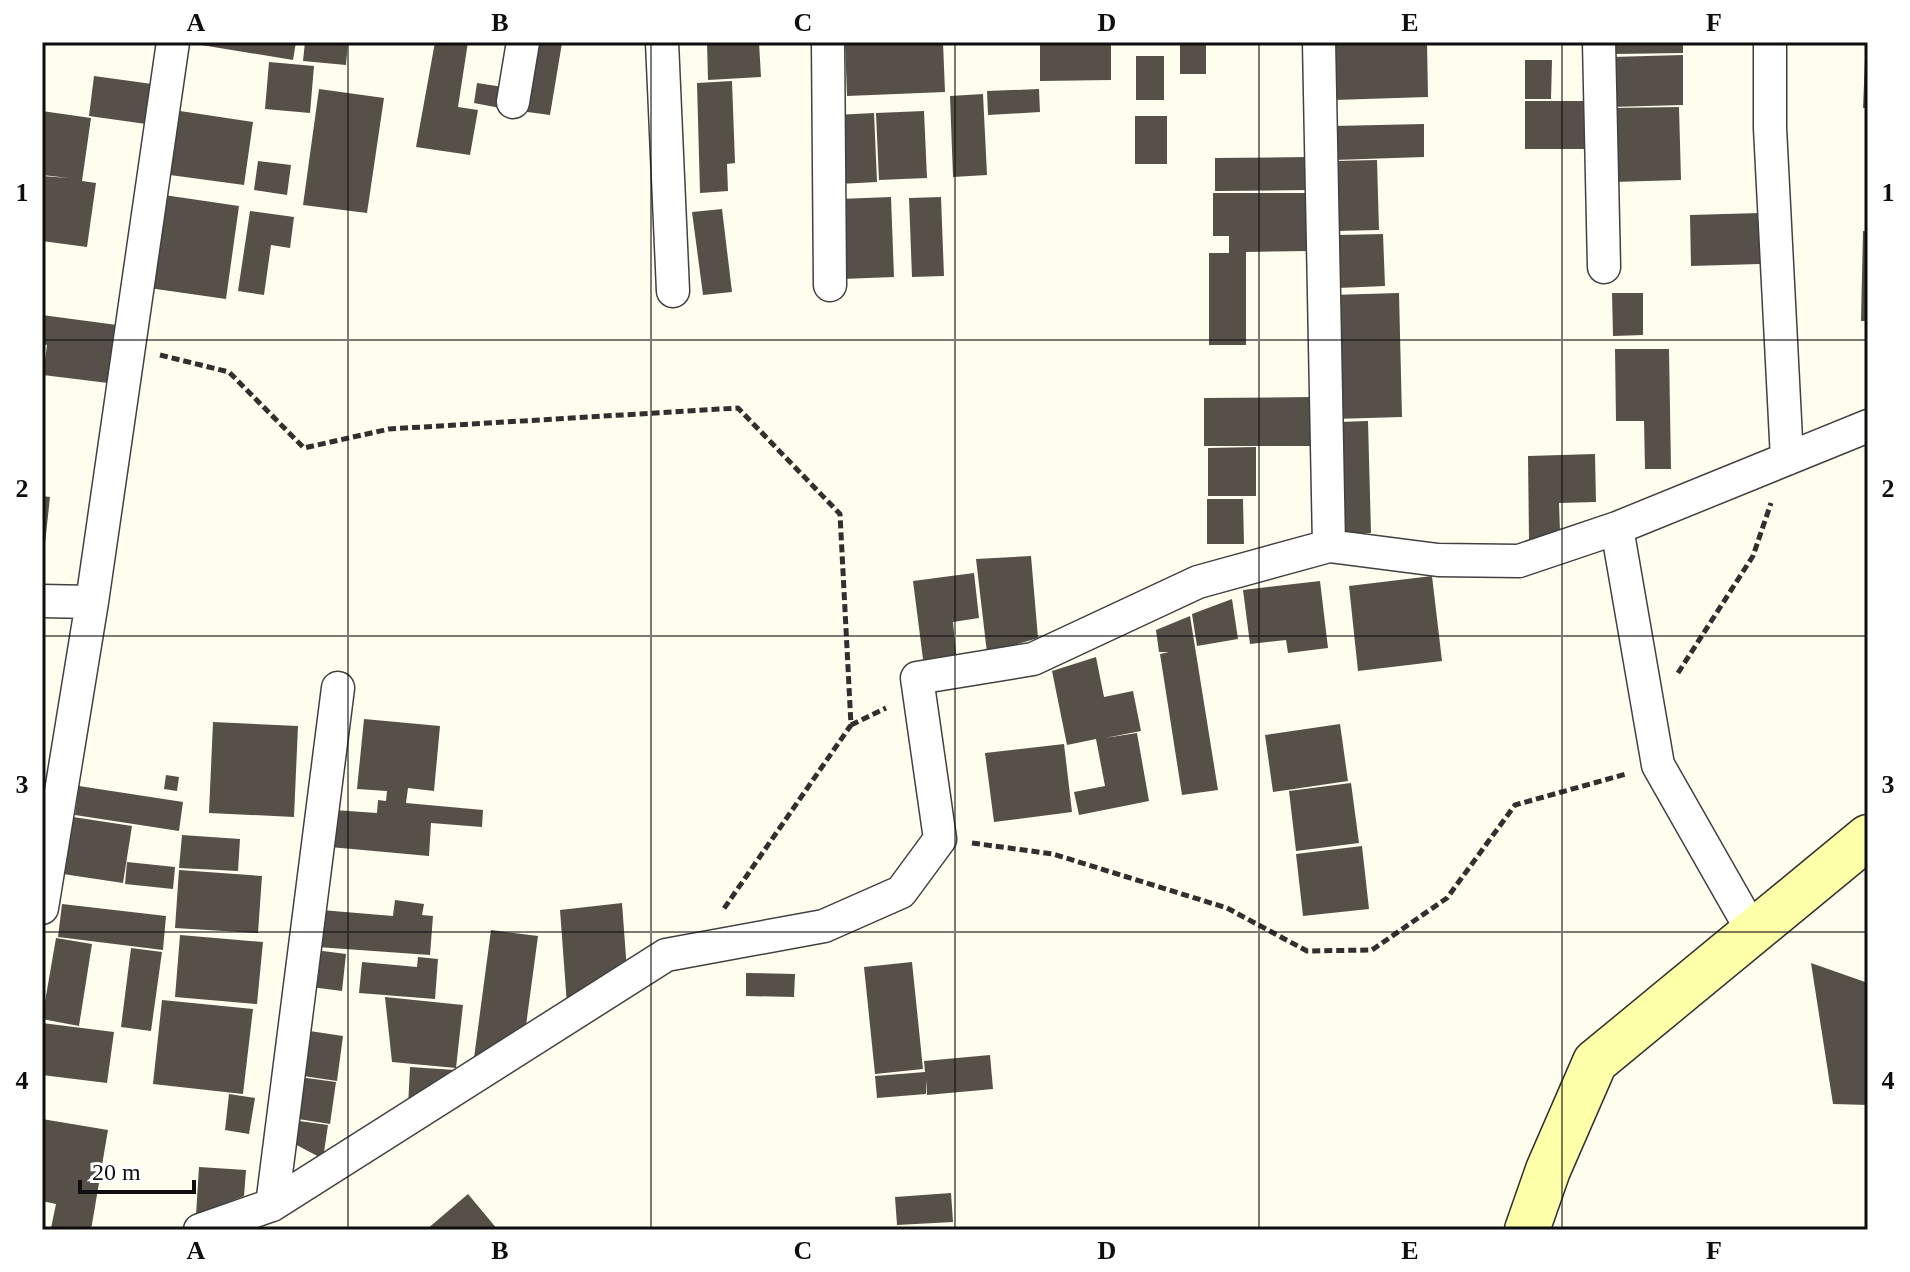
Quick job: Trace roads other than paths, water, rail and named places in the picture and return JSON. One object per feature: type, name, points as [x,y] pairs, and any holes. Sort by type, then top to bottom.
[{"type":"street","points":[[42,908],[92,602],[173,42]]},
{"type":"street","points":[[513,102],[523,42]]},
{"type":"street","points":[[662,42],[673,291]]},
{"type":"street","points":[[828,42],[830,285]]},
{"type":"street","points":[[1319,42],[1329,546]]},
{"type":"street","points":[[1599,42],[1604,267]]},
{"type":"street","points":[[1770,42],[1770,128],[1787,459]]},
{"type":"street","points":[[200,1230],[272,1205],[666,955],[824,926],[901,892],[940,839],[917,678],[1033,659],[1198,582],[1329,546],[1438,560],[1519,561],[1617,528],[1868,426]]},
{"type":"street","points":[[1617,528],[1658,765],[1753,932]]},
{"type":"street","points":[[42,601],[92,602]]},
{"type":"street","points":[[272,1205],[338,688]]},
{"type":"street","points":[[1527,1230],[1548,1170],[1595,1062],[1868,837]]}]
